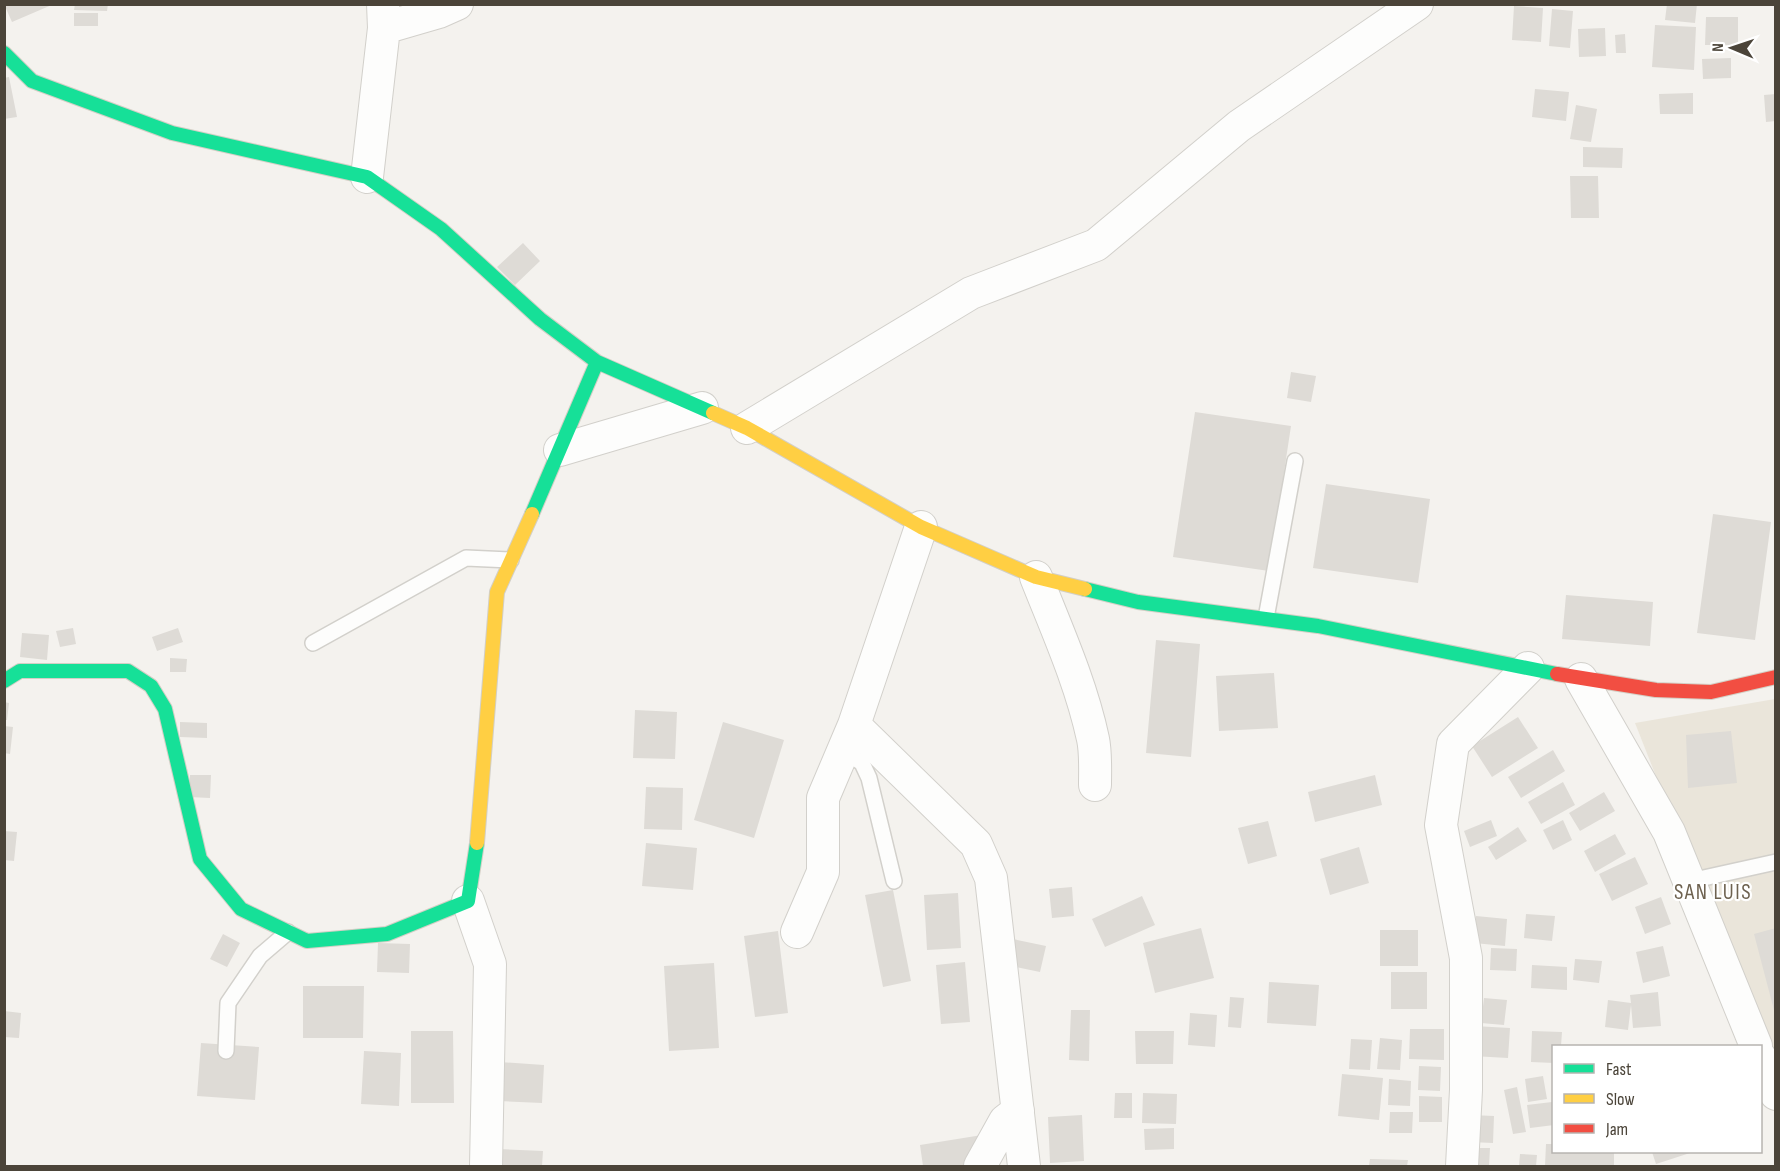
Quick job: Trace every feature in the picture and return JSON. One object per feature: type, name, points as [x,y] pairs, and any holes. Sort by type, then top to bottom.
[{"type":"street","points":[[367,177],[384,16],[439,12],[457,4]]},
{"type":"street","points":[[747,428],[971,293],[1096,246],[1239,126],[1417,4]]},
{"type":"street","points":[[4,53],[32,81],[172,133],[367,177],[441,229],[540,319],[597,362],[747,428],[921,527],[1036,577],[1138,602],[1318,626],[1581,679],[1656,690],[1711,692],[1776,676]]},
{"type":"street","points":[[486,1167],[490,964],[468,901],[476,851],[497,592],[597,362]]},
{"type":"street","points":[[560,450],[702,408]]},
{"type":"street","points":[[797,932],[823,872],[823,798],[849,738],[921,527]]},
{"type":"street","points":[[1036,577],[1070,661],[1083,702],[1093,741],[1095,785]]},
{"type":"street","points":[[1462,1167],[1466,1090],[1466,958],[1441,825],[1453,744],[1528,668]]},
{"type":"street","points":[[4,681],[20,671],[128,671],[151,686],[165,709],[200,859],[241,909],[288,932],[307,941],[387,934],[468,901]]},
{"type":"street","points":[[1581,679],[1669,832],[1755,1045]]},
{"type":"street","points":[[849,738],[976,844],[991,879],[1024,1167]]},
{"type":"street","points":[[1762,1059],[1776,1094]]},
{"type":"street","points":[[980,1167],[1005,1121],[1018,1111]]},
{"type":"lane","points":[[1266,618],[1295,461]]},
{"type":"lane","points":[[313,643],[466,558],[511,560]]},
{"type":"lane","points":[[849,738],[868,778],[894,881]]},
{"type":"lane","points":[[1690,881],[1776,862]]},
{"type":"lane","points":[[226,1051],[228,1003],[260,956],[288,932]]},
{"type":"shaded area","points":[[1775,699],[1775,1077],[1635,723]]},
{"type":"building","points":[[4,4],[54,4],[12,22]]},
{"type":"building","points":[[75,4],[108,4],[107,11],[74,10]]},
{"type":"building","points":[[1667,4],[1697,4],[1695,23],[1665,20]]},
{"type":"building","points":[[1514,6],[1543,8],[1541,42],[1512,40]]},
{"type":"building","points":[[1552,9],[1573,11],[1570,48],[1549,46]]},
{"type":"building","points":[[74,13],[98,13],[98,26],[74,26]]},
{"type":"building","points":[[1706,17],[1738,17],[1738,45],[1705,45]]},
{"type":"building","points":[[1655,25],[1696,27],[1694,70],[1652,67]]},
{"type":"building","points":[[1605,28],[1606,56],[1579,57],[1578,29]]},
{"type":"building","points":[[1625,34],[1626,53],[1616,53],[1615,35]]},
{"type":"building","points":[[1731,58],[1731,78],[1703,79],[1702,59]]},
{"type":"building","points":[[9,77],[17,117],[4,119],[4,78]]},
{"type":"building","points":[[1535,89],[1569,92],[1566,121],[1532,117]]},
{"type":"building","points":[[1693,93],[1693,114],[1660,114],[1659,94]]},
{"type":"building","points":[[1776,94],[1776,121],[1766,122],[1764,95]]},
{"type":"building","points":[[1576,105],[1597,109],[1591,142],[1570,139]]},
{"type":"building","points":[[1583,147],[1623,148],[1622,168],[1583,167]]},
{"type":"building","points":[[1570,176],[1598,176],[1599,218],[1571,218]]},
{"type":"building","points":[[523,243],[540,261],[515,285],[497,267]]},
{"type":"building","points":[[1291,372],[1316,376],[1311,402],[1287,398]]},
{"type":"building","points":[[1195,412],[1291,426],[1269,571],[1173,557]]},
{"type":"building","points":[[1326,484],[1430,499],[1418,583],[1313,568]]},
{"type":"building","points":[[1713,514],[1771,522],[1755,640],[1697,633]]},
{"type":"building","points":[[1566,595],[1653,602],[1650,646],[1562,639]]},
{"type":"building","points":[[73,628],[76,644],[60,647],[56,631]]},
{"type":"building","points":[[178,628],[183,642],[157,651],[152,637]]},
{"type":"building","points":[[22,633],[49,635],[47,660],[20,657]]},
{"type":"building","points":[[1156,640],[1200,644],[1191,757],[1146,753]]},
{"type":"building","points":[[170,658],[187,659],[186,672],[170,672]]},
{"type":"building","points":[[1274,673],[1278,728],[1219,731],[1216,676]]},
{"type":"building","points":[[4,702],[9,703],[7,720],[4,720]]},
{"type":"building","points":[[635,710],[677,712],[675,759],[633,758]]},
{"type":"building","points":[[1518,717],[1538,748],[1492,777],[1472,746]]},
{"type":"building","points":[[180,722],[207,723],[207,738],[180,737]]},
{"type":"building","points":[[723,722],[784,740],[754,838],[694,820]]},
{"type":"building","points":[[4,726],[13,727],[10,754],[4,753]]},
{"type":"building","points":[[1731,731],[1737,783],[1688,788],[1686,735]]},
{"type":"building","points":[[1553,750],[1565,771],[1521,798],[1508,777]]},
{"type":"building","points":[[190,775],[211,775],[210,798],[189,797]]},
{"type":"building","points":[[1375,775],[1382,805],[1315,822],[1308,792]]},
{"type":"building","points":[[1563,782],[1575,805],[1541,824],[1528,802]]},
{"type":"building","points":[[646,787],[683,788],[682,830],[644,829]]},
{"type":"building","points":[[1604,792],[1615,811],[1580,831],[1569,813]]},
{"type":"building","points":[[1491,820],[1497,836],[1470,847],[1464,831]]},
{"type":"building","points":[[1563,820],[1572,840],[1553,850],[1543,830]]},
{"type":"building","points":[[1268,821],[1277,856],[1248,864],[1238,828]]},
{"type":"building","points":[[1518,827],[1527,841],[1496,860],[1488,847]]},
{"type":"building","points":[[4,831],[17,832],[14,861],[4,860]]},
{"type":"building","points":[[1615,834],[1626,854],[1595,872],[1584,851]]},
{"type":"building","points":[[646,843],[697,848],[693,890],[642,886]]},
{"type":"building","points":[[1359,847],[1369,883],[1330,895],[1320,859]]},
{"type":"building","points":[[1635,857],[1648,884],[1612,901],[1599,874]]},
{"type":"building","points":[[1072,887],[1074,916],[1052,918],[1049,889]]},
{"type":"building","points":[[893,890],[911,981],[883,987],[865,895]]},
{"type":"building","points":[[958,893],[961,948],[927,950],[924,895]]},
{"type":"building","points":[[1142,896],[1155,925],[1105,947],[1092,919]]},
{"type":"building","points":[[1661,897],[1671,924],[1645,934],[1635,907]]},
{"type":"building","points":[[1526,914],[1555,916],[1552,941],[1524,938]]},
{"type":"building","points":[[1476,916],[1507,919],[1505,946],[1474,943]]},
{"type":"building","points":[[1201,928],[1214,978],[1155,993],[1143,943]]},
{"type":"building","points":[[1776,928],[1776,1014],[1775,1014],[1754,934]]},
{"type":"building","points":[[1380,930],[1418,930],[1418,966],[1380,966]]},
{"type":"building","points":[[778,931],[788,1013],[755,1017],[744,936]]},
{"type":"building","points":[[223,934],[240,943],[227,967],[210,959]]},
{"type":"building","points":[[1013,939],[1046,946],[1040,972],[1007,965]]},
{"type":"building","points":[[378,943],[410,944],[409,973],[377,972]]},
{"type":"building","points":[[1663,946],[1670,976],[1643,983],[1636,952]]},
{"type":"building","points":[[1491,948],[1517,949],[1516,971],[1490,970]]},
{"type":"building","points":[[1575,959],[1602,961],[1599,983],[1573,980]]},
{"type":"building","points":[[965,962],[970,1022],[941,1024],[936,965]]},
{"type":"building","points":[[714,963],[719,1048],[669,1051],[664,966]]},
{"type":"building","points":[[1532,965],[1567,967],[1567,990],[1531,988]]},
{"type":"building","points":[[1391,972],[1427,972],[1427,1009],[1391,1009]]},
{"type":"building","points":[[1269,982],[1319,985],[1316,1026],[1267,1023]]},
{"type":"building","points":[[303,986],[364,986],[363,1038],[303,1038]]},
{"type":"building","points":[[1658,992],[1661,1026],[1633,1028],[1631,1005],[1628,1030],[1605,1027],[1608,1000],[1631,1003],[1630,995]]},
{"type":"building","points":[[1230,997],[1244,998],[1241,1028],[1228,1027]]},
{"type":"building","points":[[1484,998],[1507,1000],[1504,1025],[1481,1023]]},
{"type":"building","points":[[1071,1010],[1090,1010],[1089,1061],[1069,1060]]},
{"type":"building","points":[[4,1011],[21,1013],[19,1038],[4,1037]]},
{"type":"building","points":[[1190,1013],[1217,1015],[1215,1047],[1188,1045]]},
{"type":"building","points":[[1474,1026],[1510,1028],[1508,1058],[1472,1056]]},
{"type":"building","points":[[1410,1029],[1444,1029],[1444,1060],[1409,1059]]},
{"type":"building","points":[[411,1031],[453,1031],[454,1103],[411,1103]]},
{"type":"building","points":[[1135,1031],[1174,1031],[1173,1064],[1136,1064]]},
{"type":"building","points":[[1532,1031],[1562,1032],[1561,1045],[1552,1045],[1552,1063],[1531,1062]]},
{"type":"building","points":[[1380,1038],[1402,1040],[1400,1070],[1377,1069]]},
{"type":"building","points":[[1351,1039],[1372,1040],[1370,1070],[1349,1069]]},
{"type":"building","points":[[201,1043],[259,1047],[255,1100],[197,1096]]},
{"type":"building","points":[[364,1051],[401,1053],[399,1106],[361,1104]]},
{"type":"building","points":[[500,1062],[544,1065],[542,1103],[499,1101]]},
{"type":"building","points":[[1419,1066],[1441,1067],[1440,1091],[1418,1090]]},
{"type":"building","points":[[1342,1074],[1383,1078],[1379,1120],[1338,1116]]},
{"type":"building","points":[[1543,1076],[1547,1099],[1528,1102],[1525,1079]]},
{"type":"building","points":[[1389,1079],[1411,1081],[1410,1106],[1388,1105]]},
{"type":"building","points":[[1517,1087],[1526,1132],[1513,1134],[1504,1090]]},
{"type":"building","points":[[1115,1093],[1132,1093],[1132,1118],[1114,1118]]},
{"type":"building","points":[[1143,1093],[1177,1094],[1176,1124],[1142,1123]]},
{"type":"building","points":[[1419,1096],[1442,1097],[1442,1122],[1419,1122]]},
{"type":"building","points":[[1552,1102],[1552,1125],[1530,1128],[1527,1105]]},
{"type":"building","points":[[1390,1112],[1413,1112],[1412,1133],[1389,1133]]},
{"type":"building","points":[[1082,1115],[1084,1161],[1050,1163],[1048,1117]]},
{"type":"building","points":[[1471,1115],[1494,1116],[1493,1143],[1470,1142]]},
{"type":"building","points":[[1174,1128],[1174,1149],[1145,1150],[1144,1129]]},
{"type":"building","points":[[982,1135],[987,1166],[923,1166],[920,1145]]},
{"type":"building","points":[[1546,1144],[1552,1144],[1552,1153],[1614,1153],[1614,1166],[1545,1166]]},
{"type":"building","points":[[1472,1148],[1490,1148],[1489,1166],[1471,1166]]},
{"type":"building","points":[[499,1149],[543,1151],[542,1166],[498,1166]]},
{"type":"building","points":[[1652,1153],[1690,1153],[1656,1164]]},
{"type":"building","points":[[1520,1154],[1537,1155],[1536,1166],[1519,1166]]},
{"type":"building","points":[[1370,1159],[1408,1160],[1407,1166],[1369,1166]]},
{"type":"traffic: fast","points":[[4,53],[32,81],[172,133],[367,177],[441,229],[540,319],[597,362],[713,413]]},
{"type":"traffic: fast","points":[[532,514],[597,362]]},
{"type":"traffic: fast","points":[[1085,589],[1138,602],[1318,626],[1557,674]]},
{"type":"traffic: fast","points":[[4,681],[20,671],[128,671],[151,686],[165,709],[200,859],[241,909],[307,941],[387,934],[468,901],[477,843]]},
{"type":"traffic: slow","points":[[713,413],[747,428],[921,527],[1036,577],[1085,589]]},
{"type":"traffic: slow","points":[[477,843],[497,592],[532,514]]},
{"type":"traffic: jam","points":[[1557,674],[1656,690],[1711,692],[1776,677]]},
{"type":"district","name":"SAN LUIS","points":[[1713,891]]}]
